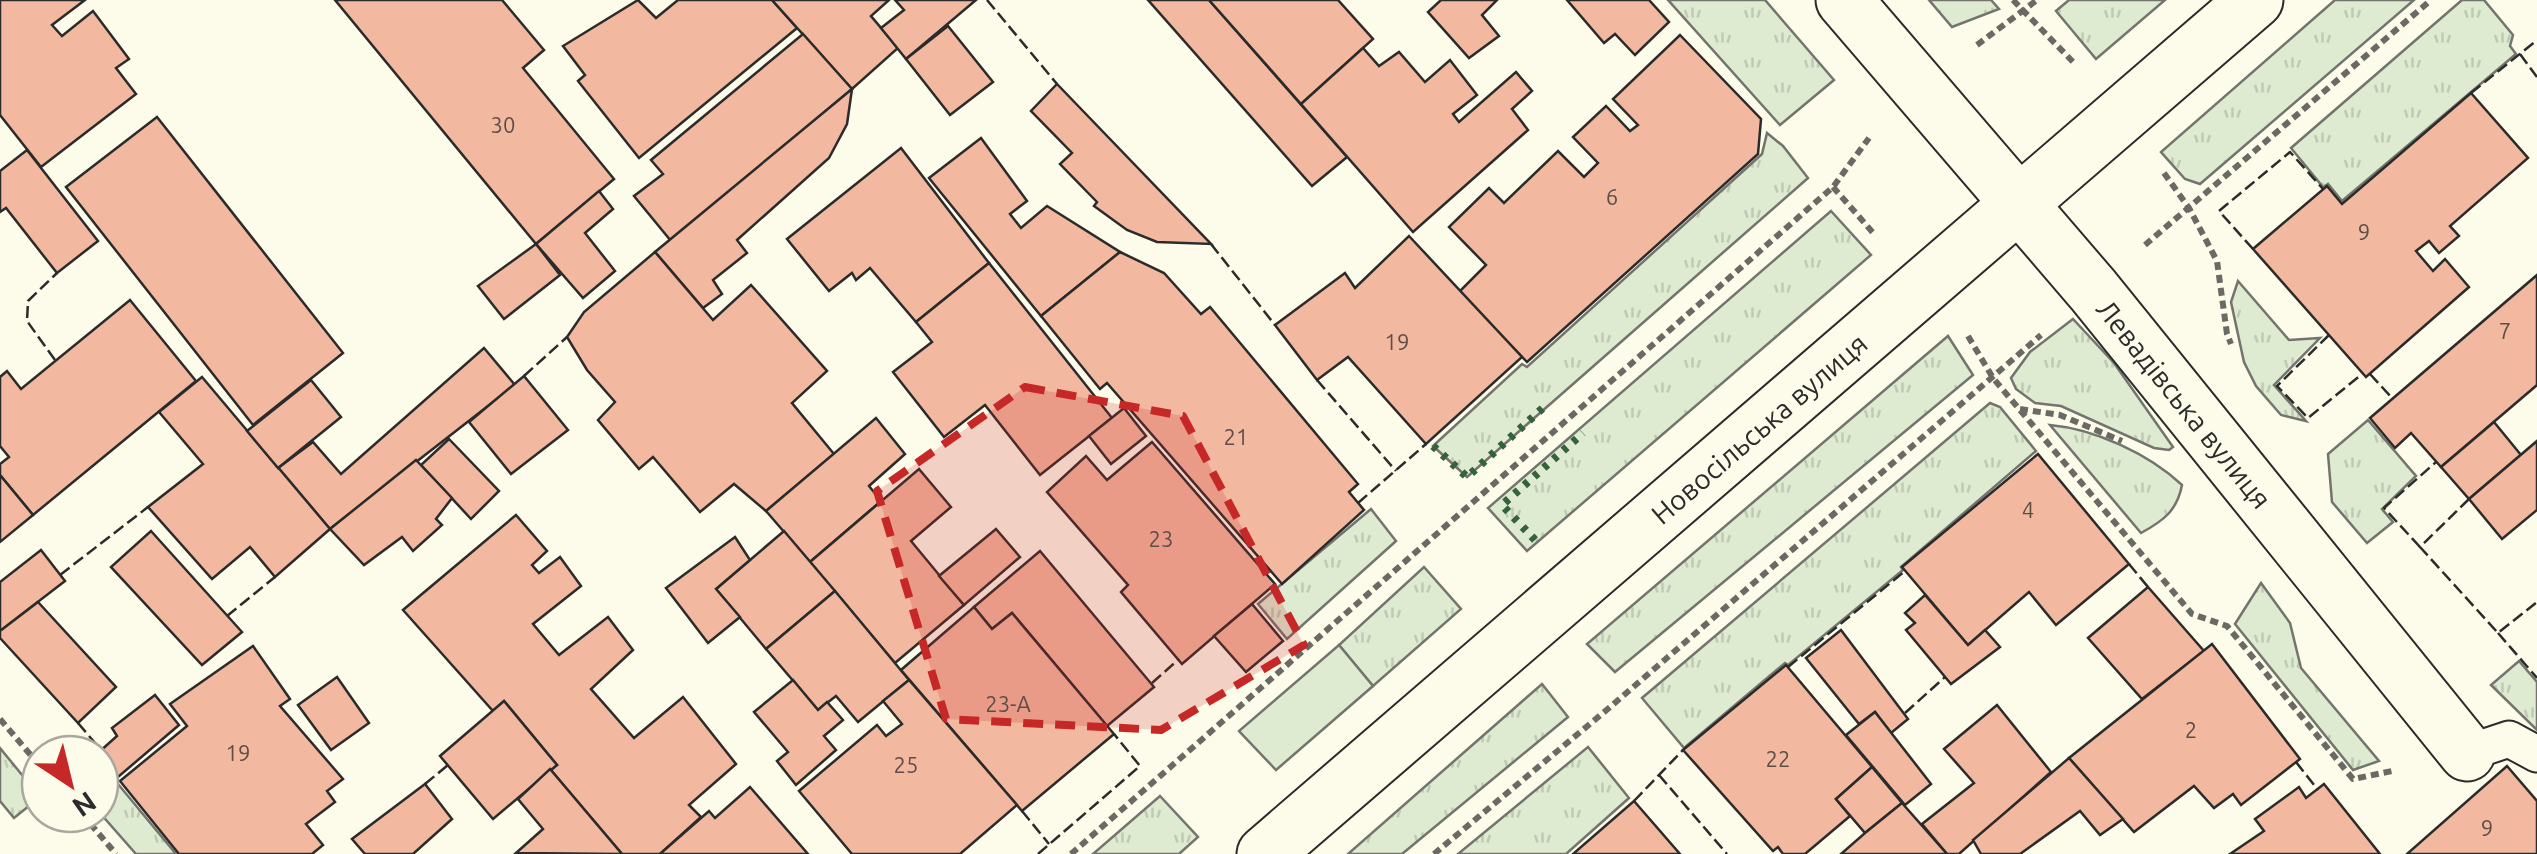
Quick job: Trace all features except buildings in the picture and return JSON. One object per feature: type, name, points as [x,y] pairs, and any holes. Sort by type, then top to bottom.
[{"type":"street","name":"Левадівська вулиця","points":[[1844,0],[2093,290],[2467,753]]},
{"type":"street","name":"Новосільська вулиця","points":[[1265,854],[2255,0]]},
{"type":"lane","points":[[2467,753],[2509,738],[2537,754]]},
{"type":"path","points":[[2013,0],[2122,116],[2188,208],[2217,262],[2227,334],[2234,350]]},
{"type":"path","points":[[1071,854],[1833,187],[1873,131],[2036,0]]},
{"type":"path","points":[[1434,854],[2432,0]]},
{"type":"path","points":[[1833,187],[1969,336],[1992,378],[2192,614],[2228,626],[2354,780],[2467,753]]},
{"type":"path","points":[[0,719],[20,742]]},
{"type":"path","points":[[99,834],[116,854]]},
{"type":"highlighted area","points":[[1025,387],[1183,416],[1304,645],[1161,730],[946,719],[877,491]]},
{"type":"green space","points":[[1668,0],[1765,0],[1834,80],[1780,125]]},
{"type":"green space","points":[[1929,0],[1991,0],[1999,9],[1952,27]]},
{"type":"green space","points":[[2069,0],[2165,0],[2096,59],[2056,11]]},
{"type":"green space","points":[[2335,0],[2414,0],[2200,184],[2185,179],[2161,152]]},
{"type":"green space","points":[[2462,0],[2484,0],[2513,35],[2510,46],[2516,54],[2342,201],[2328,184],[2323,187],[2291,148]]},
{"type":"green space","points":[[1767,133],[1783,146],[1808,178],[1467,477],[1433,446],[1522,364],[1527,367],[1762,154]]},
{"type":"green space","points":[[1831,211],[1871,255],[1527,551],[1488,508]]},
{"type":"green space","points":[[2238,281],[2289,340],[2320,338],[2274,385],[2306,421],[2281,415],[2256,386],[2244,362],[2231,302]]},
{"type":"green space","points":[[2073,319],[2114,363],[2173,447],[2154,448],[2061,406],[2035,403],[2016,389],[2011,378],[2030,352]]},
{"type":"green space","points":[[1948,336],[1973,375],[1615,672],[1587,644]]},
{"type":"green space","points":[[1990,403],[2000,407],[2036,451],[1901,567],[1903,570],[1684,748],[1642,698]]},
{"type":"green space","points":[[2368,420],[2416,476],[2382,509],[2393,522],[2367,543],[2332,502],[2328,454]]},
{"type":"green space","points":[[2050,425],[2103,438],[2154,463],[2182,485],[2173,508],[2141,533]]},
{"type":"green space","points":[[1371,509],[1396,541],[1287,639],[1258,604]]},
{"type":"green space","points":[[1424,567],[1461,609],[1373,686],[1339,645]]},
{"type":"green space","points":[[2261,583],[2290,623],[2301,668],[2379,761],[2353,770],[2235,624]]},
{"type":"green space","points":[[1339,645],[1373,686],[1276,770],[1239,731]]},
{"type":"green space","points":[[2519,661],[2537,682],[2537,730],[2491,685]]},
{"type":"green space","points":[[1542,684],[1568,717],[1402,854],[1348,854]]},
{"type":"green space","points":[[1588,747],[1629,798],[1566,854],[1458,854]]},
{"type":"green space","points":[[0,748],[20,772],[20,813],[14,818],[0,801]]},
{"type":"green space","points":[[120,786],[176,854],[136,854],[118,834]]},
{"type":"green space","points":[[1160,796],[1198,837],[1179,854],[1093,854]]},
{"type":"hedge","points":[[1433,446],[1467,477],[1545,406]]},
{"type":"hedge","points":[[1535,540],[1502,505],[1583,433]]},
{"type":"fence","points":[[987,0],[1057,84]]},
{"type":"fence","points":[[2471,93],[2536,41]]},
{"type":"fence","points":[[2520,54],[2537,77]]},
{"type":"fence","points":[[2253,249],[2219,211],[2290,152],[2323,189]]},
{"type":"fence","points":[[1211,244],[1275,325]]},
{"type":"fence","points":[[55,360],[27,321],[28,301],[57,273]]},
{"type":"fence","points":[[2329,335],[2277,386],[2308,418],[2362,374]]},
{"type":"fence","points":[[524,376],[567,337]]},
{"type":"fence","points":[[2370,374],[2393,399]]},
{"type":"fence","points":[[1317,380],[1396,471]]},
{"type":"fence","points":[[1358,503],[1426,444]]},
{"type":"fence","points":[[2420,547],[2384,508],[2436,462]]},
{"type":"fence","points":[[2469,499],[2420,547],[2498,633],[2537,602]]},
{"type":"fence","points":[[60,575],[148,507]]},
{"type":"fence","points":[[2129,564],[2148,587]]},
{"type":"fence","points":[[1788,667],[1905,571]]},
{"type":"fence","points":[[227,616],[275,577]]},
{"type":"fence","points":[[2498,633],[2537,678]]},
{"type":"fence","points":[[1152,683],[1179,659]]},
{"type":"fence","points":[[1905,713],[1945,677]]},
{"type":"fence","points":[[78,723],[87,734]]},
{"type":"fence","points":[[1038,854],[1140,766],[1114,734]]},
{"type":"fence","points":[[1634,801],[1683,750]]},
{"type":"fence","points":[[2296,762],[2318,790]]},
{"type":"fence","points":[[425,784],[448,765]]},
{"type":"fence","points":[[1659,775],[1727,854]]},
{"type":"fence","points":[[1022,811],[1049,844]]}]
